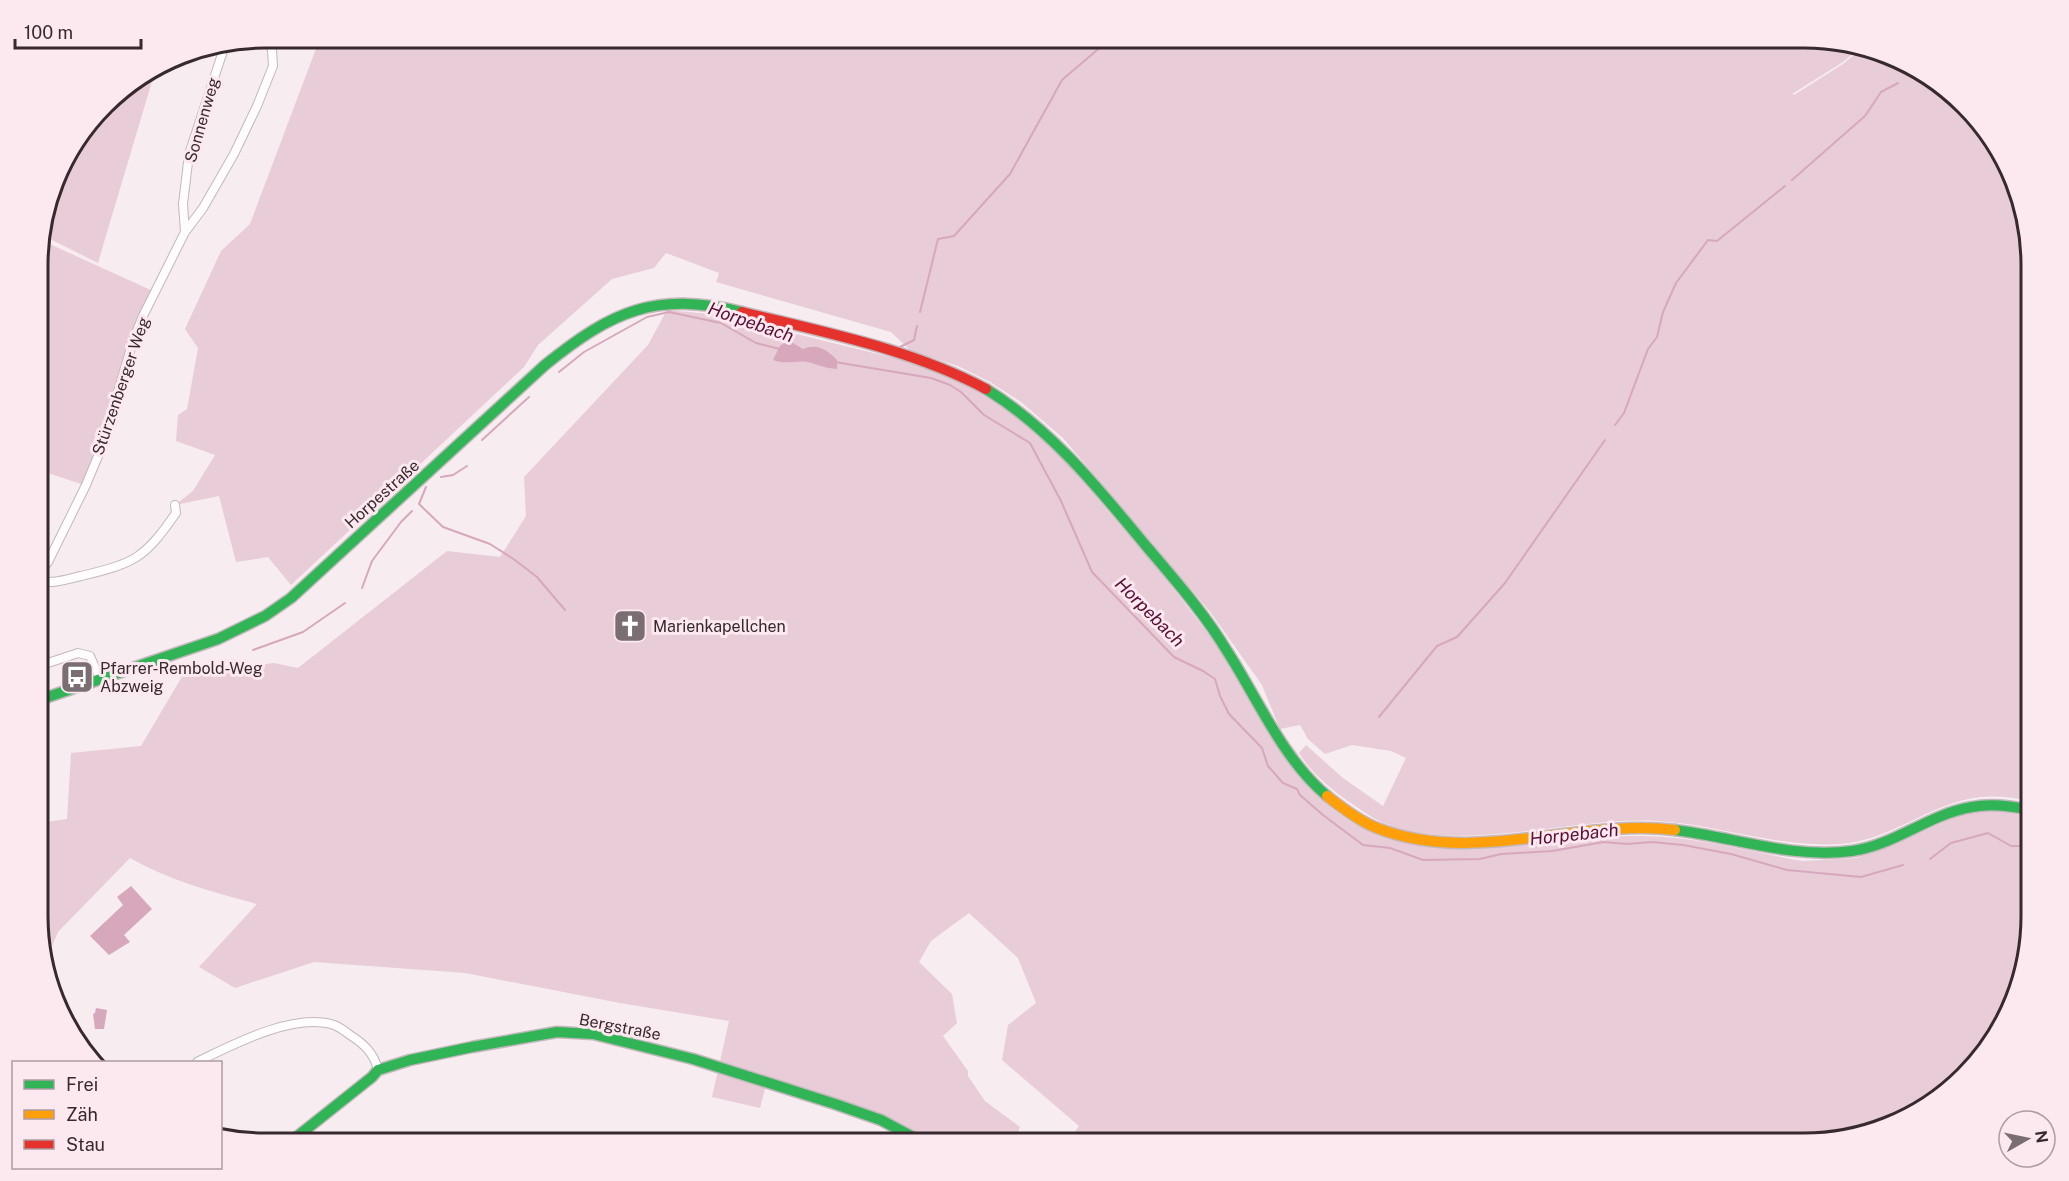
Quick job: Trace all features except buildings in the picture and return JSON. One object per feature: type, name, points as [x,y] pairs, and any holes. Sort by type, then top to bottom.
[{"type":"street","name":"Stürzenberger Weg","points":[[48,562],[101,449],[134,338],[185,232],[203,208],[234,154],[257,106],[273,66],[271,48]]},
{"type":"street","name":"Sonnenweg","points":[[185,232],[183,204],[189,154],[223,52]]},
{"type":"street","name":"Horpestraße","points":[[48,697],[240,630],[265,616],[291,598],[534,376],[588,331],[633,310],[655,304],[693,303],[729,309],[943,368],[985,388],[1030,418],[1065,451],[1208,622],[1295,763],[1338,805],[1362,821],[1384,831],[1416,839],[1448,842],[1494,841],[1625,829],[1664,829],[1699,833],[1789,852],[1826,854],[1857,851],[1884,843],[1949,813],[1972,806],[1995,805],[2021,809]]},
{"type":"street","points":[[48,582],[112,569],[130,562],[150,549],[163,533],[176,513],[175,505]]},
{"type":"street","points":[[48,663],[78,653],[90,656],[100,679]]},
{"type":"street","points":[[199,1061],[264,1032],[312,1021],[335,1025],[365,1044],[378,1070]]},
{"type":"street","name":"Bergstraße","points":[[302,1133],[378,1070],[413,1059],[557,1032],[593,1034],[693,1059],[881,1120],[905,1133]]},
{"type":"shaded area","points":[[316,48],[1818,48],[1853,54],[1792,94],[1794,95],[1855,54],[1860,55],[1900,70],[1925,85],[1967,122],[1999,169],[2014,209],[2021,251],[2021,799],[2000,797],[1968,799],[1953,803],[1865,840],[1825,844],[1777,840],[1656,821],[1624,821],[1479,835],[1410,832],[1381,822],[1331,788],[1310,768],[1299,753],[1306,745],[1343,778],[1383,806],[1406,758],[1391,751],[1352,745],[1325,754],[1308,739],[1300,725],[1280,729],[1262,685],[1211,613],[1063,438],[1021,402],[990,382],[958,366],[911,351],[891,332],[716,282],[719,273],[666,253],[654,268],[612,279],[538,345],[524,367],[291,585],[268,557],[236,562],[219,496],[175,505],[193,491],[215,455],[176,441],[178,415],[187,409],[198,348],[185,329],[221,251],[250,224]]},
{"type":"shaded area","points":[[153,79],[98,263],[50,239],[55,209],[70,169],[93,133],[122,102]]},
{"type":"shaded area","points":[[49,244],[153,291],[133,334],[84,485],[48,473]]},
{"type":"shaded area","points":[[667,310],[720,315],[910,362],[971,388],[1009,412],[1044,439],[1060,455],[1174,589],[1220,650],[1296,771],[1318,796],[1344,817],[1376,834],[1413,844],[1470,848],[1612,837],[1662,837],[1803,861],[1856,858],[1876,852],[1969,813],[1993,811],[2021,815],[2021,930],[2014,972],[1999,1012],[1967,1059],[1925,1096],[1900,1111],[1860,1126],[1818,1133],[1074,1133],[1079,1126],[1002,1060],[1008,1025],[1036,1003],[1018,958],[969,913],[931,941],[919,962],[952,994],[957,1023],[943,1036],[968,1071],[968,1076],[985,1101],[1020,1127],[1018,1133],[912,1133],[882,1119],[719,1066],[729,1021],[465,973],[314,962],[235,988],[199,967],[257,904],[176,879],[130,858],[58,932],[51,949],[48,930],[48,822],[67,819],[71,753],[141,746],[183,675],[274,663],[298,668],[447,551],[500,557],[526,516],[524,477],[648,345]]},
{"type":"shaded area","points":[[788,340],[803,349],[818,347],[826,351],[837,360],[837,369],[808,362],[773,360],[780,346]]},
{"type":"shaded area","points":[[131,886],[152,909],[124,935],[130,942],[109,955],[90,936],[123,905],[117,897]]},
{"type":"shaded area","points":[[96,1008],[107,1010],[104,1029],[95,1029],[93,1014]]},
{"type":"shaded area","points":[[718,1070],[766,1085],[760,1108],[712,1097]]},
{"type":"waterway","points":[[920,312],[938,239],[954,236],[1010,174],[1062,80],[1099,48]]},
{"type":"waterway","points":[[1792,180],[1865,116],[1881,92],[1898,83]]},
{"type":"waterway","points":[[1615,425],[1624,413],[1648,349],[1657,337],[1663,312],[1676,283],[1708,240],[1717,241],[1785,186]]},
{"type":"waterway","name":"Horpebach","points":[[559,372],[584,352],[647,317],[669,312],[721,323],[756,343],[780,349]]},
{"type":"waterway","points":[[900,347],[914,340],[917,326]]},
{"type":"waterway","name":"Horpebach","points":[[835,362],[931,378],[950,385],[961,392],[984,415],[1030,443],[1061,501],[1092,572],[1174,657],[1215,679],[1229,714],[1262,748],[1268,766],[1283,783],[1297,789],[1300,795],[1323,815],[1363,845],[1390,848],[1423,860],[1480,859],[1501,854],[1552,851],[1604,842],[1627,844],[1652,842],[1731,854],[1787,870],[1861,877],[1903,865]]},
{"type":"waterway","name":"Horpebach","points":[[482,440],[529,397]]},
{"type":"waterway","points":[[1379,717],[1437,646],[1457,637],[1505,583],[1605,440]]},
{"type":"waterway","name":"Horpebach","points":[[441,477],[453,475],[467,466]]},
{"type":"waterway","points":[[426,487],[419,504],[443,527],[490,544],[515,560],[537,577],[565,610]]},
{"type":"waterway","name":"Horpebach","points":[[362,588],[372,561],[412,511]]},
{"type":"waterway","name":"Horpebach","points":[[253,650],[303,632],[345,603]]},
{"type":"waterway","name":"Horpebach","points":[[1930,859],[1951,843],[1988,833],[2011,846],[2021,846]]},
{"type":"traffic: fast","points":[[48,697],[218,639],[265,616],[291,598],[545,365],[592,331],[636,310],[659,305],[711,306],[742,312]]},
{"type":"traffic: fast","points":[[986,389],[1032,422],[1073,461],[1168,572],[1218,637],[1284,746],[1311,781],[1327,796]]},
{"type":"traffic: fast","points":[[1675,830],[1785,850],[1830,853],[1868,848],[1941,816],[1972,807],[1987,805],[2021,808]]},
{"type":"traffic: fast","points":[[302,1133],[378,1070],[410,1060],[557,1032],[593,1034],[693,1059],[881,1120],[905,1133]]},
{"type":"traffic: slow","points":[[1327,796],[1357,818],[1377,828],[1414,839],[1451,843],[1525,839],[1600,830],[1638,828],[1675,830]]},
{"type":"traffic: jam","points":[[742,312],[897,352],[986,389]]},
{"type":"place","name":"Marienkapellchen","points":[[630,626]]},
{"type":"place","name":"Pfarrer-Rembold-Weg Abzweig","points":[[77,677]]}]
